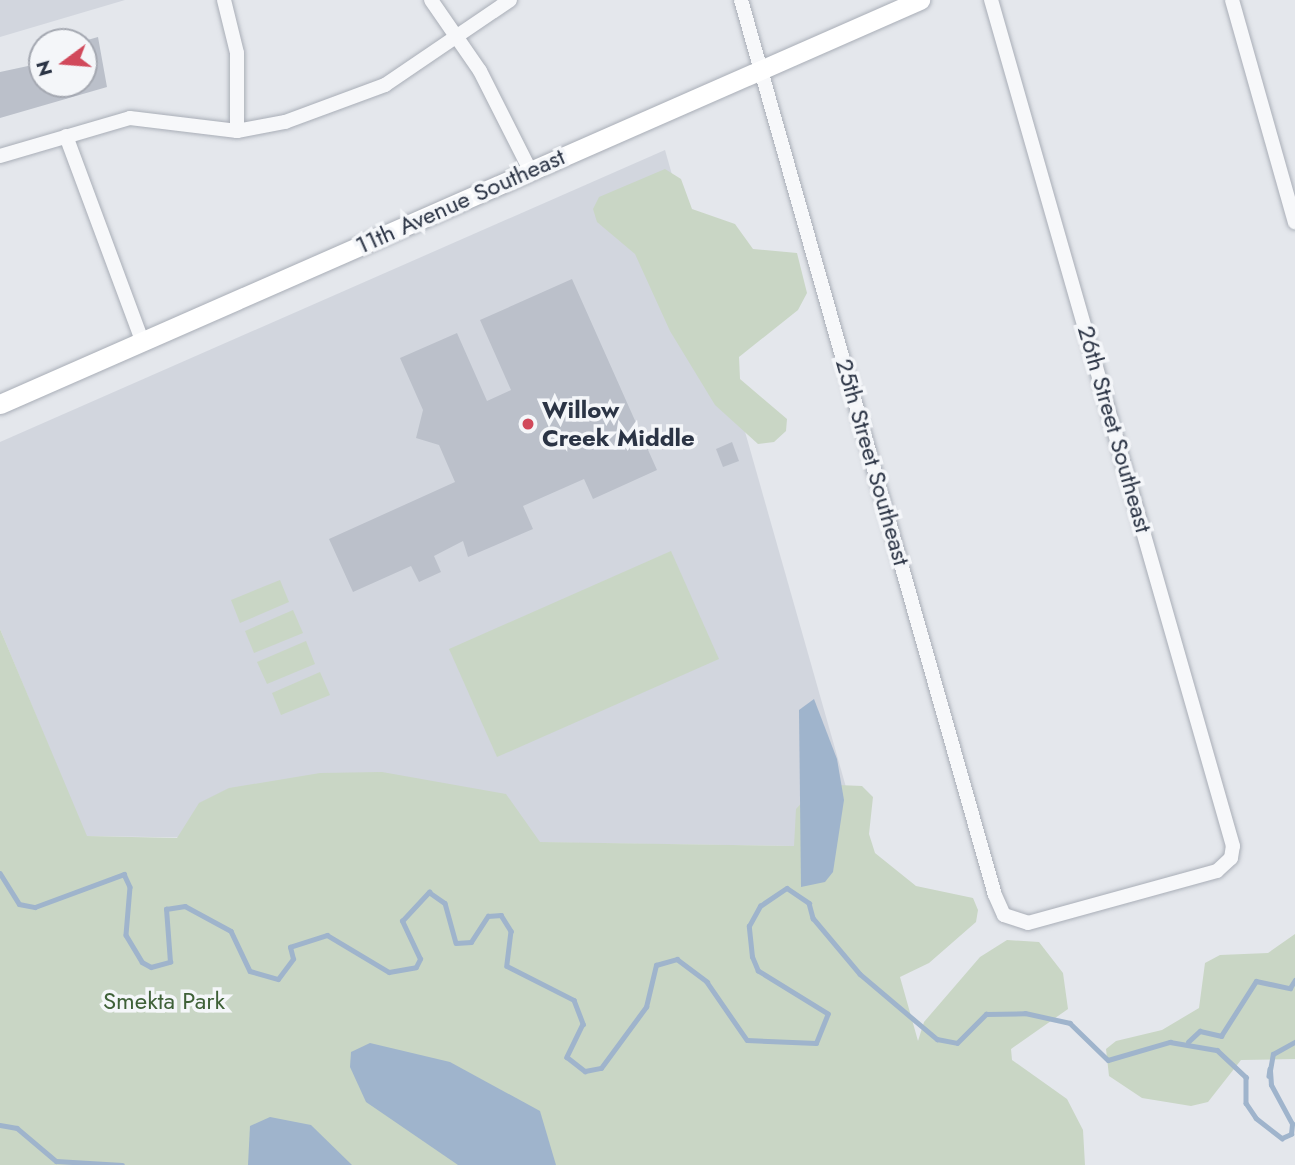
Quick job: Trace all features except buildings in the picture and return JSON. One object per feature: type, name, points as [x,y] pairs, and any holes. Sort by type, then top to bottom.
[{"type":"main road","name":"11th Avenue Southeast","points":[[0,404],[920,0]]},
{"type":"street","points":[[224,0],[237,53],[237,131]]},
{"type":"street","points":[[431,0],[457,38],[530,170]]},
{"type":"street","points":[[0,156],[145,116],[237,131],[364,94],[457,38],[510,0]]},
{"type":"street","name":"25th Street Southeast","points":[[741,0],[995,895],[1010,920]]},
{"type":"street","name":"26th Street Southeast","points":[[991,0],[1231,833],[1231,858],[1207,874],[1037,922],[1010,920]]},
{"type":"street","points":[[1233,0],[1295,222]]},
{"type":"street","points":[[66,136],[142,341]]},
{"type":"shaded area","points":[[0,0],[125,0],[28,28],[0,37]]},
{"type":"shaded area","points":[[665,150],[863,847],[86,836],[0,629],[0,442]]},
{"type":"green space","points":[[665,169],[681,179],[692,209],[735,224],[753,249],[797,253],[807,293],[798,310],[739,357],[740,379],[787,419],[786,431],[774,442],[758,444],[715,405],[670,331],[635,254],[597,222],[593,209],[599,197]]},
{"type":"green space","points":[[671,551],[719,659],[497,757],[449,649]]},
{"type":"green space","points":[[280,580],[289,602],[240,623],[231,600]]},
{"type":"green space","points":[[293,610],[303,633],[254,653],[245,631]]},
{"type":"green space","name":"Smekta Park","points":[[0,629],[87,836],[177,838],[199,803],[229,788],[320,773],[382,772],[506,794],[540,842],[794,846],[796,809],[807,797],[838,785],[862,786],[873,797],[869,834],[875,853],[916,886],[973,898],[978,910],[976,922],[929,963],[900,977],[918,1041],[924,1022],[980,957],[1007,940],[1039,942],[1063,973],[1068,1009],[1011,1049],[1012,1060],[1067,1099],[1083,1130],[1085,1165],[0,1165]]},
{"type":"green space","points":[[306,641],[315,664],[267,684],[257,662]]},
{"type":"green space","points":[[320,672],[330,695],[281,715],[272,693]]},
{"type":"green space","points":[[1295,934],[1295,1059],[1241,1060],[1208,1102],[1191,1106],[1142,1098],[1109,1076],[1106,1049],[1116,1041],[1162,1030],[1199,1008],[1205,963],[1220,955],[1268,953]]},
{"type":"water","points":[[814,699],[837,759],[844,800],[833,872],[825,882],[801,887],[799,710]]},
{"type":"water","points":[[370,1043],[450,1062],[540,1111],[556,1165],[458,1165],[366,1102],[350,1067],[351,1052]]},
{"type":"water","points":[[270,1117],[311,1125],[352,1165],[248,1165],[250,1126]]},
{"type":"waterway","points":[[0,873],[19,904],[35,907],[124,874],[130,887],[126,935],[142,962],[151,967],[170,962],[166,909],[185,906],[231,931],[250,971],[278,979],[293,959],[290,947],[327,935],[389,972],[416,967],[420,959],[402,921],[429,892],[445,903],[456,943],[471,942],[488,916],[501,915],[511,931],[507,966],[574,1000],[583,1024],[567,1057],[585,1071],[601,1068],[646,1007],[656,965],[677,959],[707,982],[747,1040],[816,1043],[828,1014],[758,971],[752,957],[749,926],[760,906],[787,888],[809,903],[813,918],[860,974],[937,1039],[957,1043],[986,1014],[1025,1013],[1070,1023],[1108,1060],[1170,1042],[1217,1050],[1246,1077],[1246,1103],[1256,1118],[1282,1138],[1291,1134],[1292,1124],[1271,1085],[1270,1069],[1269,1076],[1273,1054],[1295,1042]]},
{"type":"waterway","points":[[1188,1042],[1200,1031],[1221,1036],[1256,981],[1290,988],[1295,980]]},
{"type":"waterway","points":[[0,1125],[17,1128],[56,1161],[122,1165]]},
{"type":"place","name":"Willow Creek Middle","points":[[528,424]]}]
